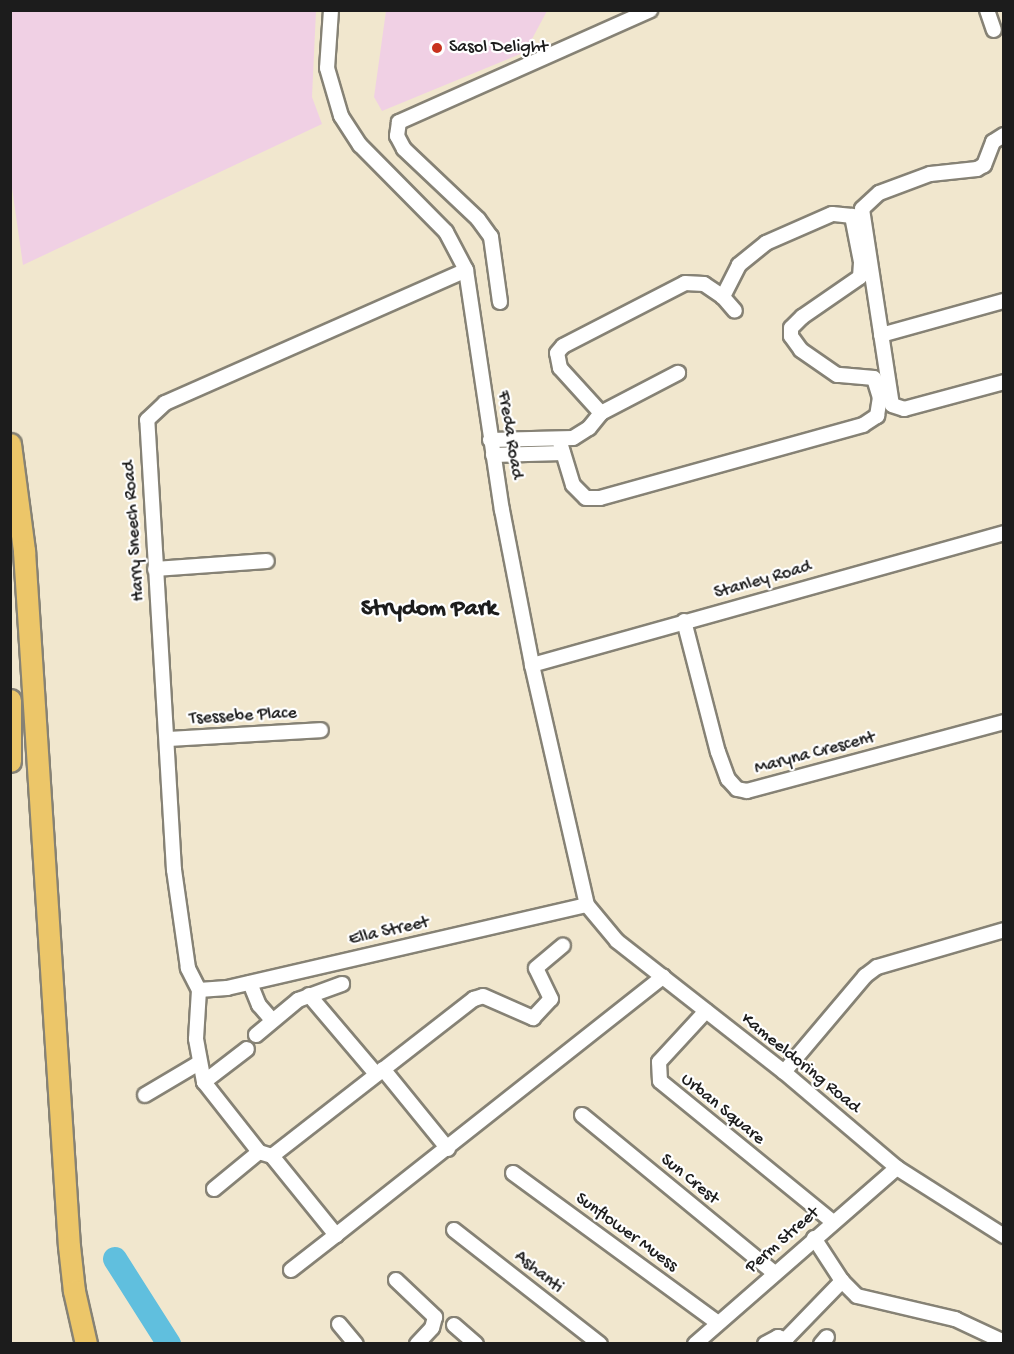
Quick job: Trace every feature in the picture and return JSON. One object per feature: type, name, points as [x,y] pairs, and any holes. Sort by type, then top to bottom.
[{"type":"highway","points":[[10,444],[24,551],[69,1246],[74,1291],[86,1344]]},
{"type":"highway","points":[[10,700],[10,760]]},
{"type":"street","name":"Freda Road","points":[[331,10],[327,68],[341,116],[360,145],[446,232],[466,270],[490,440],[532,665],[587,905]]},
{"type":"street","points":[[500,302],[491,237],[478,219],[404,149],[398,136],[399,122],[650,10]]},
{"type":"street","points":[[987,10],[994,30]]},
{"type":"street","points":[[1004,135],[993,142],[984,165],[977,169],[930,174],[879,193],[863,205],[888,396],[897,409],[1004,382]]},
{"type":"street","points":[[561,446],[579,494],[600,498],[863,425],[877,416],[880,398],[874,378],[837,375],[801,350],[791,336],[792,328],[802,317],[860,277],[861,262],[852,216],[832,214],[766,243],[740,266],[723,297]]},
{"type":"street","name":"Harry Sneech Road","points":[[199,990],[188,968],[180,928],[146,425],[149,415],[165,404],[466,270]]},
{"type":"street","points":[[601,413],[560,368],[559,349],[686,283],[704,284],[723,297],[735,311]]},
{"type":"street","points":[[881,335],[1004,301]]},
{"type":"street","points":[[493,455],[561,446],[579,435],[601,413],[678,373]]},
{"type":"street","points":[[490,440],[561,446]]},
{"type":"street","name":"Stanley Road","points":[[532,665],[1004,532]]},
{"type":"street","points":[[156,569],[267,561]]},
{"type":"street","name":"Maryna Crescent","points":[[684,621],[718,752],[728,779],[737,789],[747,791],[1004,722]]},
{"type":"street","name":"Tsessebe Place","points":[[167,739],[321,730]]},
{"type":"street","name":"Kameeldoring Road","points":[[587,905],[617,941],[784,1072],[897,1168],[1004,1236]]},
{"type":"street","name":"Ella Street","points":[[199,990],[250,983],[587,905]]},
{"type":"street","points":[[784,1072],[865,976],[877,967],[1004,930]]},
{"type":"street","points":[[214,1189],[266,1154],[479,996],[533,1018],[551,999],[536,968],[563,945]]},
{"type":"street","points":[[291,1270],[448,1149],[663,977]]},
{"type":"street","points":[[250,983],[259,1005],[272,1020]]},
{"type":"street","points":[[256,1035],[272,1020],[309,995],[342,984]]},
{"type":"street","points":[[199,990],[196,1039],[204,1082],[336,1235]]},
{"type":"street","points":[[309,995],[448,1149]]},
{"type":"street","name":"Urban Square","points":[[706,1011],[659,1062],[660,1081],[833,1222]]},
{"type":"street","points":[[204,1082],[247,1050]]},
{"type":"street","points":[[146,1095],[199,1064]]},
{"type":"street","name":"Sun Crest","points":[[582,1115],[773,1272]]},
{"type":"street","name":"Perm Street","points":[[695,1344],[773,1272],[897,1168]]},
{"type":"street","name":"Sunflower Muess","points":[[513,1173],[718,1323]]},
{"type":"street","name":"Ashanti","points":[[454,1230],[600,1344]]},
{"type":"street","points":[[814,1238],[842,1281],[857,1296],[871,1301],[904,1304],[955,1319],[1004,1342]]},
{"type":"street","points":[[396,1280],[435,1317],[432,1328],[417,1344]]},
{"type":"street","points":[[765,1344],[784,1342],[842,1281]]},
{"type":"street","points":[[339,1324],[356,1344]]},
{"type":"street","points":[[454,1325],[476,1344]]},
{"type":"shaded area","points":[[386,10],[547,11],[525,52],[382,111],[374,97]]},
{"type":"shaded area","points":[[10,11],[316,11],[312,97],[322,124],[23,265],[10,174]]},
{"type":"waterway","points":[[115,1259],[169,1344]]},
{"type":"place","name":"Sasol Delight","points":[[437,48]]},
{"type":"district","name":"Strydom Park","points":[[429,610]]}]
